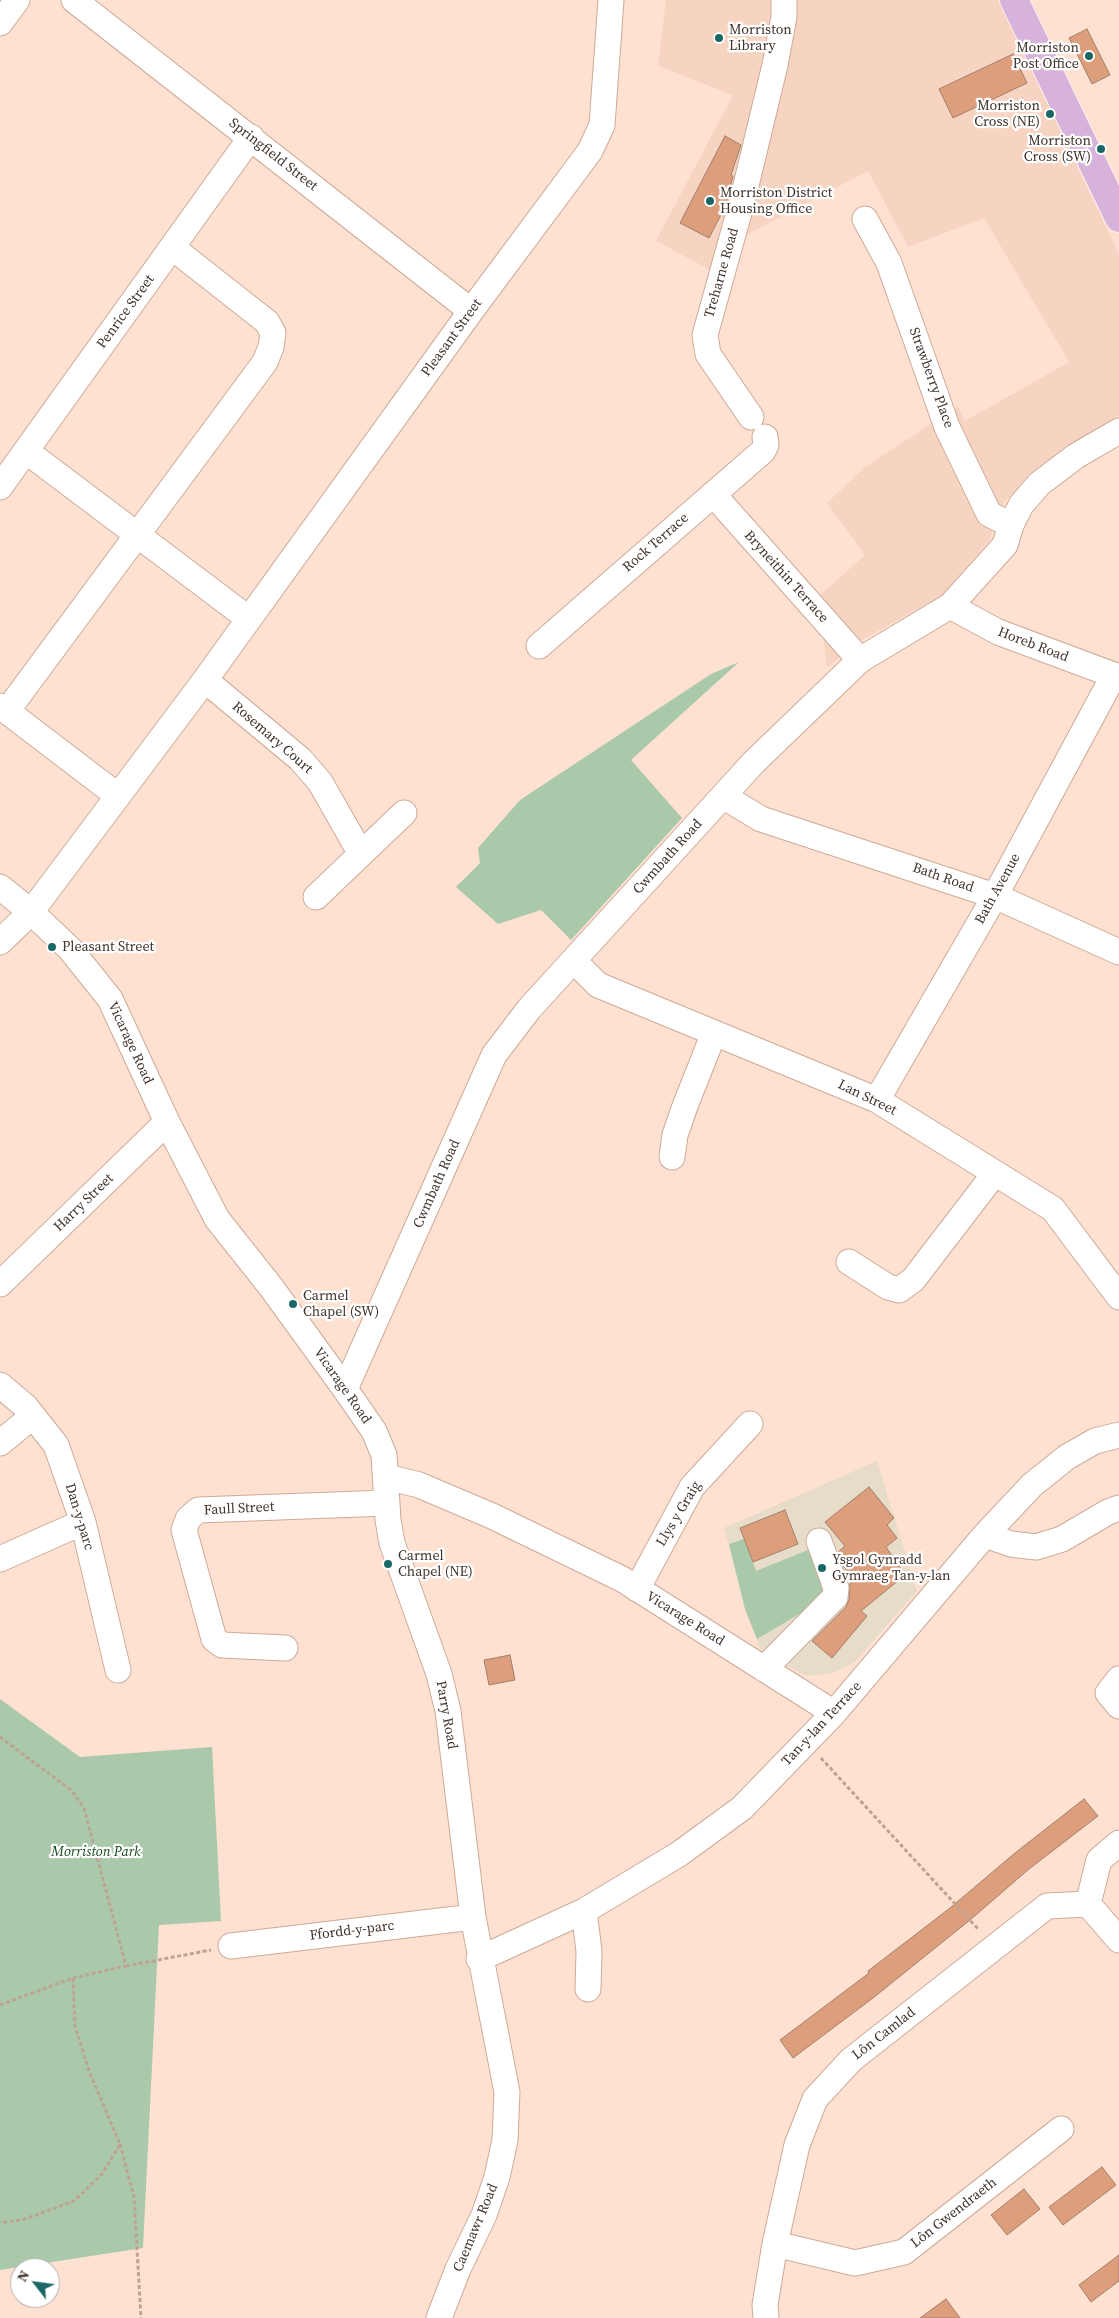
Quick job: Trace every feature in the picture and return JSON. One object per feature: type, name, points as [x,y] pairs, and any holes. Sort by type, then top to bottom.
[{"type":"main road","points":[[1014,0],[1119,218]]},
{"type":"main road","points":[[1029,30],[1033,0]]},
{"type":"street","points":[[0,23],[17,0]]},
{"type":"street","name":"Springfield Street","points":[[74,0],[471,311]]},
{"type":"street","name":"Pleasant Street","points":[[205,680],[471,311],[590,151],[602,125],[611,0]]},
{"type":"street","name":"Treharne Road","points":[[758,427],[708,354],[705,334],[742,202],[775,65],[784,17],[784,0]]},
{"type":"street","name":"Penrice Street","points":[[0,487],[251,137]]},
{"type":"street","name":"Strawberry Place","points":[[865,219],[889,263],[951,436],[990,514],[1011,525]]},
{"type":"street","points":[[118,796],[3,709],[265,362],[273,333],[267,322],[173,248]]},
{"type":"street","name":"Rock Terrace","points":[[539,646],[762,451],[766,445],[758,427]]},
{"type":"street","name":"Cwmbath Road","points":[[345,1389],[494,1055],[529,1009],[754,762],[860,660],[950,606],[1005,545],[1011,525],[1021,505],[1040,484],[1076,456],[1119,431]]},
{"type":"street","points":[[26,451],[249,619]]},
{"type":"street","name":"Bryneithin Terrace","points":[[713,494],[860,660]]},
{"type":"street","name":"Horeb Road","points":[[950,606],[998,632],[1117,676]]},
{"type":"street","name":"Bath Avenue","points":[[877,1100],[995,896],[1117,676]]},
{"type":"street","points":[[0,942],[31,912],[205,680]]},
{"type":"street","name":"Rosemary Court","points":[[205,680],[300,759],[320,782],[361,854]]},
{"type":"street","name":"Bath Road","points":[[723,796],[761,819],[820,836],[995,896],[1119,952]]},
{"type":"street","points":[[316,897],[404,813]]},
{"type":"street","name":"Vicarage Road","points":[[0,887],[31,912],[70,949],[110,999],[167,1122],[217,1219],[272,1287],[374,1431],[384,1455],[387,1477],[419,1485],[492,1516],[622,1579],[834,1713]]},
{"type":"street","name":"Lan Street","points":[[574,961],[598,985],[877,1100],[1053,1209],[1119,1297]]},
{"type":"street","points":[[672,1157],[675,1135],[714,1033]]},
{"type":"street","name":"Harry Street","points":[[3,1275],[167,1122]]},
{"type":"street","points":[[849,1262],[888,1287],[899,1290],[913,1280],[995,1173]]},
{"type":"street","name":"Dan-y-parc","points":[[0,1386],[25,1406],[56,1445],[83,1522],[118,1670]]},
{"type":"street","points":[[0,1442],[33,1416]]},
{"type":"street","name":"Llys y Graig","points":[[637,1588],[692,1487],[750,1424]]},
{"type":"street","name":"Tan-y-lan Terrace","points":[[479,1959],[584,1911],[679,1854],[742,1808],[834,1713],[985,1535],[1032,1485],[1067,1457],[1095,1442],[1119,1434]]},
{"type":"street","name":"Parry Road","points":[[387,1477],[387,1503],[392,1543],[439,1674],[448,1711],[472,1917],[479,1959]]},
{"type":"street","name":"Faull Street","points":[[285,1648],[222,1645],[214,1639],[184,1530],[188,1519],[198,1510],[387,1503]]},
{"type":"street","points":[[985,1535],[1011,1544],[1036,1547],[1062,1538],[1108,1512],[1119,1508]]},
{"type":"street","points":[[0,1559],[83,1522]]},
{"type":"street","points":[[764,1669],[834,1597],[836,1588],[819,1541]]},
{"type":"street","points":[[1119,1843],[1099,1860],[1088,1904],[1119,1940]]},
{"type":"street","name":"Lôn Camlad","points":[[766,2318],[765,2305],[775,2244],[797,2145],[815,2099],[851,2060],[1047,1906],[1088,1904]]},
{"type":"street","points":[[584,1911],[588,1951],[588,1989]]},
{"type":"street","name":"Ffordd-y-parc","points":[[231,1946],[472,1917]]},
{"type":"street","name":"Caemawr Road","points":[[439,2318],[458,2269],[484,2215],[497,2177],[505,2140],[507,2092],[479,1959]]},
{"type":"street","name":"Lôn Gwendraeth","points":[[775,2244],[855,2263],[904,2252],[1061,2129]]},
{"type":"path","points":[[0,1736],[71,1790],[84,1808],[126,1966]]},
{"type":"path","points":[[806,1741],[995,1947]]},
{"type":"path","points":[[0,2005],[73,1978],[231,1946]]},
{"type":"path","points":[[73,1978],[75,2026],[89,2071],[120,2144],[134,2198],[141,2318]]},
{"type":"path","points":[[0,2223],[25,2219],[74,2200],[103,2173],[120,2144]]},
{"type":"shaded area","points":[[666,0],[998,0],[1119,254],[1119,415],[1065,449],[1004,502],[989,541],[942,596],[860,641],[827,668],[823,636],[800,613],[865,555],[827,503],[864,468],[958,406],[965,421],[1069,362],[984,218],[908,247],[868,171],[746,235],[733,272],[714,272],[656,241],[733,95],[658,66]]},
{"type":"shaded area","name":"Ysgol Gynradd Gymraeg Tan-y-lan","points":[[877,1461],[917,1591],[855,1662],[833,1673],[807,1676],[762,1653],[745,1609],[724,1528]]},
{"type":"green space","points":[[739,662],[631,760],[682,818],[571,940],[541,910],[498,924],[456,887],[480,863],[478,848],[520,800],[711,674]]},
{"type":"green space","points":[[744,1539],[756,1571],[813,1548],[829,1592],[807,1618],[801,1613],[757,1639],[745,1609],[729,1544]]},
{"type":"green space","name":"Morriston Park","points":[[0,1699],[80,1757],[212,1747],[221,1921],[159,1925],[143,2248],[60,2261],[60,2258],[10,2258],[10,2268],[0,2270]]},
{"type":"building","name":"Morriston Post Office","points":[[1087,29],[1110,75],[1092,84],[1069,38]]},
{"type":"building","points":[[1013,54],[1027,83],[953,118],[939,89]]},
{"type":"building","name":"Morriston District Housing Office","points":[[725,136],[741,145],[731,175],[733,176],[726,205],[709,238],[680,223]]},
{"type":"building","points":[[869,1487],[894,1518],[887,1525],[897,1538],[886,1547],[905,1575],[861,1611],[867,1616],[832,1658],[812,1641],[846,1607],[849,1599],[850,1584],[854,1579],[843,1566],[838,1552],[845,1546],[825,1522]]},
{"type":"building","points":[[785,1510],[798,1544],[753,1562],[740,1528]]},
{"type":"building","points":[[510,1655],[515,1680],[489,1685],[484,1660]]},
{"type":"building","points":[[1084,1799],[1098,1816],[1029,1869],[970,1920],[873,1998],[793,2058],[780,2040],[869,1973],[868,1971],[950,1908],[1015,1853]]},
{"type":"building","points":[[1102,2167],[1116,2185],[1063,2225],[1049,2207]]},
{"type":"building","points":[[1024,2189],[1040,2209],[1007,2235],[991,2215]]},
{"type":"building","points":[[1119,2255],[1119,2281],[1091,2302],[1079,2285]]},
{"type":"building","points":[[946,2299],[960,2318],[920,2318]]},
{"type":"place","name":"Morriston Library","points":[[719,38]]},
{"type":"place","name":"Morriston Post Office","points":[[1089,56]]},
{"type":"place","name":"Morriston Cross (NE)","points":[[1050,114]]},
{"type":"place","name":"Morriston Cross (SW)","points":[[1101,149]]},
{"type":"place","name":"Morriston District Housing Office","points":[[710,201]]},
{"type":"place","name":"Pleasant Street","points":[[52,947]]},
{"type":"place","name":"Carmel Chapel (SW)","points":[[293,1304]]},
{"type":"place","name":"Carmel Chapel (NE)","points":[[388,1564]]},
{"type":"place","name":"Ysgol Gynradd Gymraeg Tan-y-lan","points":[[822,1568]]}]
